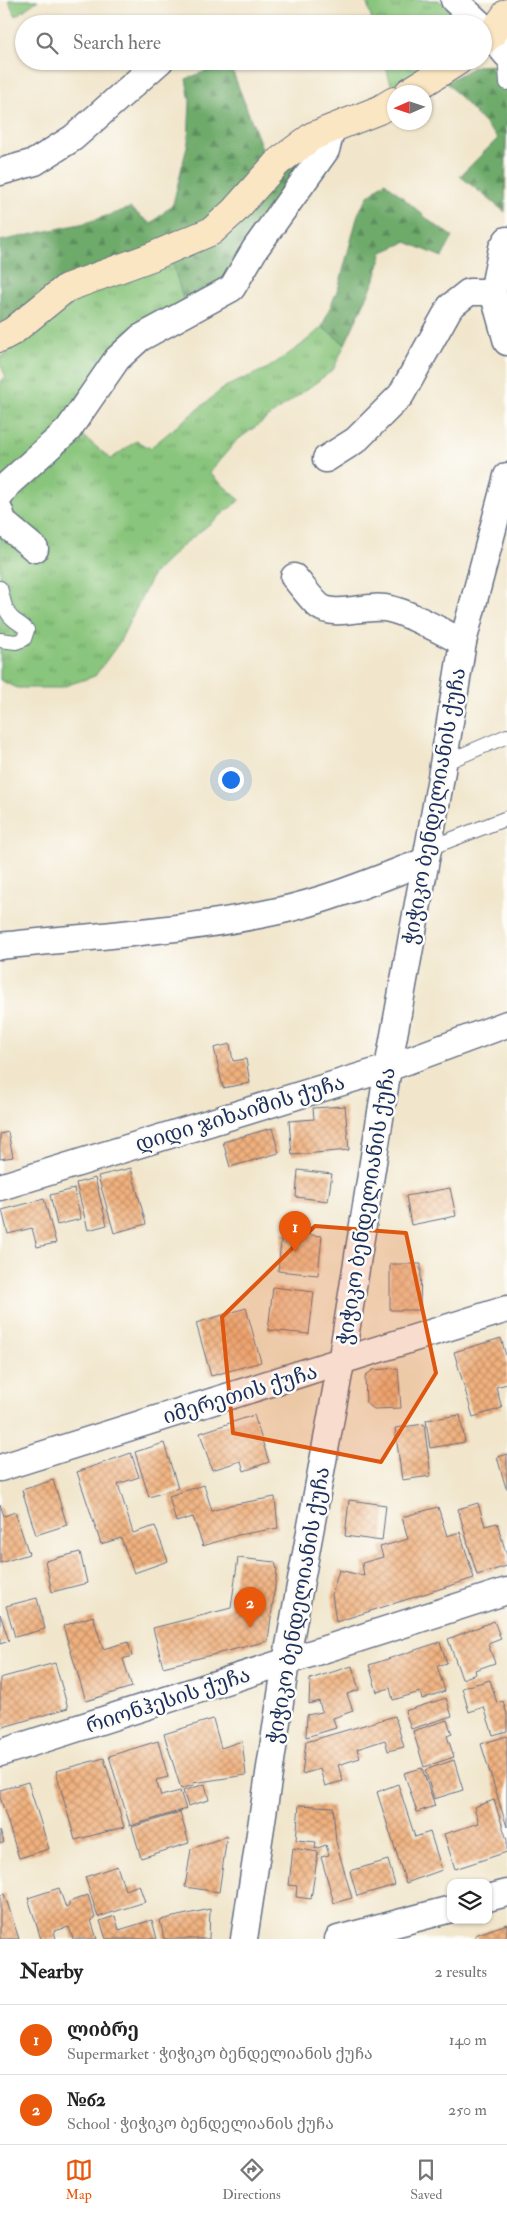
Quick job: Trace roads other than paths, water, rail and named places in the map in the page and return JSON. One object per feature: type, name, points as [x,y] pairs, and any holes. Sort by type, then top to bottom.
[{"type":"street","points":[[454,0],[471,15]]},
{"type":"street","points":[[0,172],[35,162],[73,138],[150,70]]},
{"type":"street","points":[[420,85],[444,70]]},
{"type":"street","points":[[0,338],[13,331],[66,288],[150,257],[212,231],[234,211],[278,162],[313,136],[387,105]]},
{"type":"street","points":[[3,490],[68,430],[117,359],[140,338],[232,288],[255,249],[326,150],[332,128]]},
{"type":"street","points":[[507,240],[502,248],[493,292],[507,342]]},
{"type":"street","points":[[326,459],[356,440],[401,395],[450,307],[469,292],[493,292]]},
{"type":"street","name":"ჭიჭიკო ბენდელიანის ქუჩა","points":[[244,1939],[286,1662],[341,1363],[388,1068],[444,763],[463,642],[507,476]]},
{"type":"street","points":[[0,512],[4,523],[36,549]]},
{"type":"street","points":[[294,577],[319,606],[326,610],[336,612],[378,606],[393,610],[463,642]]},
{"type":"street","points":[[0,946],[212,923],[278,911],[345,892],[426,855]]},
{"type":"street","name":"დიდი ჯიხაიშის ქუჩა","points":[[0,1187],[388,1068],[507,1024]]},
{"type":"street","name":"იმერეთის ქუჩა","points":[[0,1468],[341,1363],[507,1309]]},
{"type":"street","name":"რიონჰესის ქუჩა","points":[[0,1753],[507,1591]]},
{"type":"street","points":[[492,1897],[507,1893]]},
{"type":"street","points":[[338,1939],[447,1909]]},
{"type":"lane","points":[[494,35],[507,83]]},
{"type":"lane","points":[[0,588],[6,609],[12,618],[21,623],[27,630],[24,639],[16,642],[1,639]]},
{"type":"lane","points":[[444,763],[507,736]]},
{"type":"lane","points":[[426,855],[507,818]]},
{"type":"place","name":"ლიბრე","points":[[295,1252]]},
{"type":"place","name":"№62","points":[[250,1628]]}]
